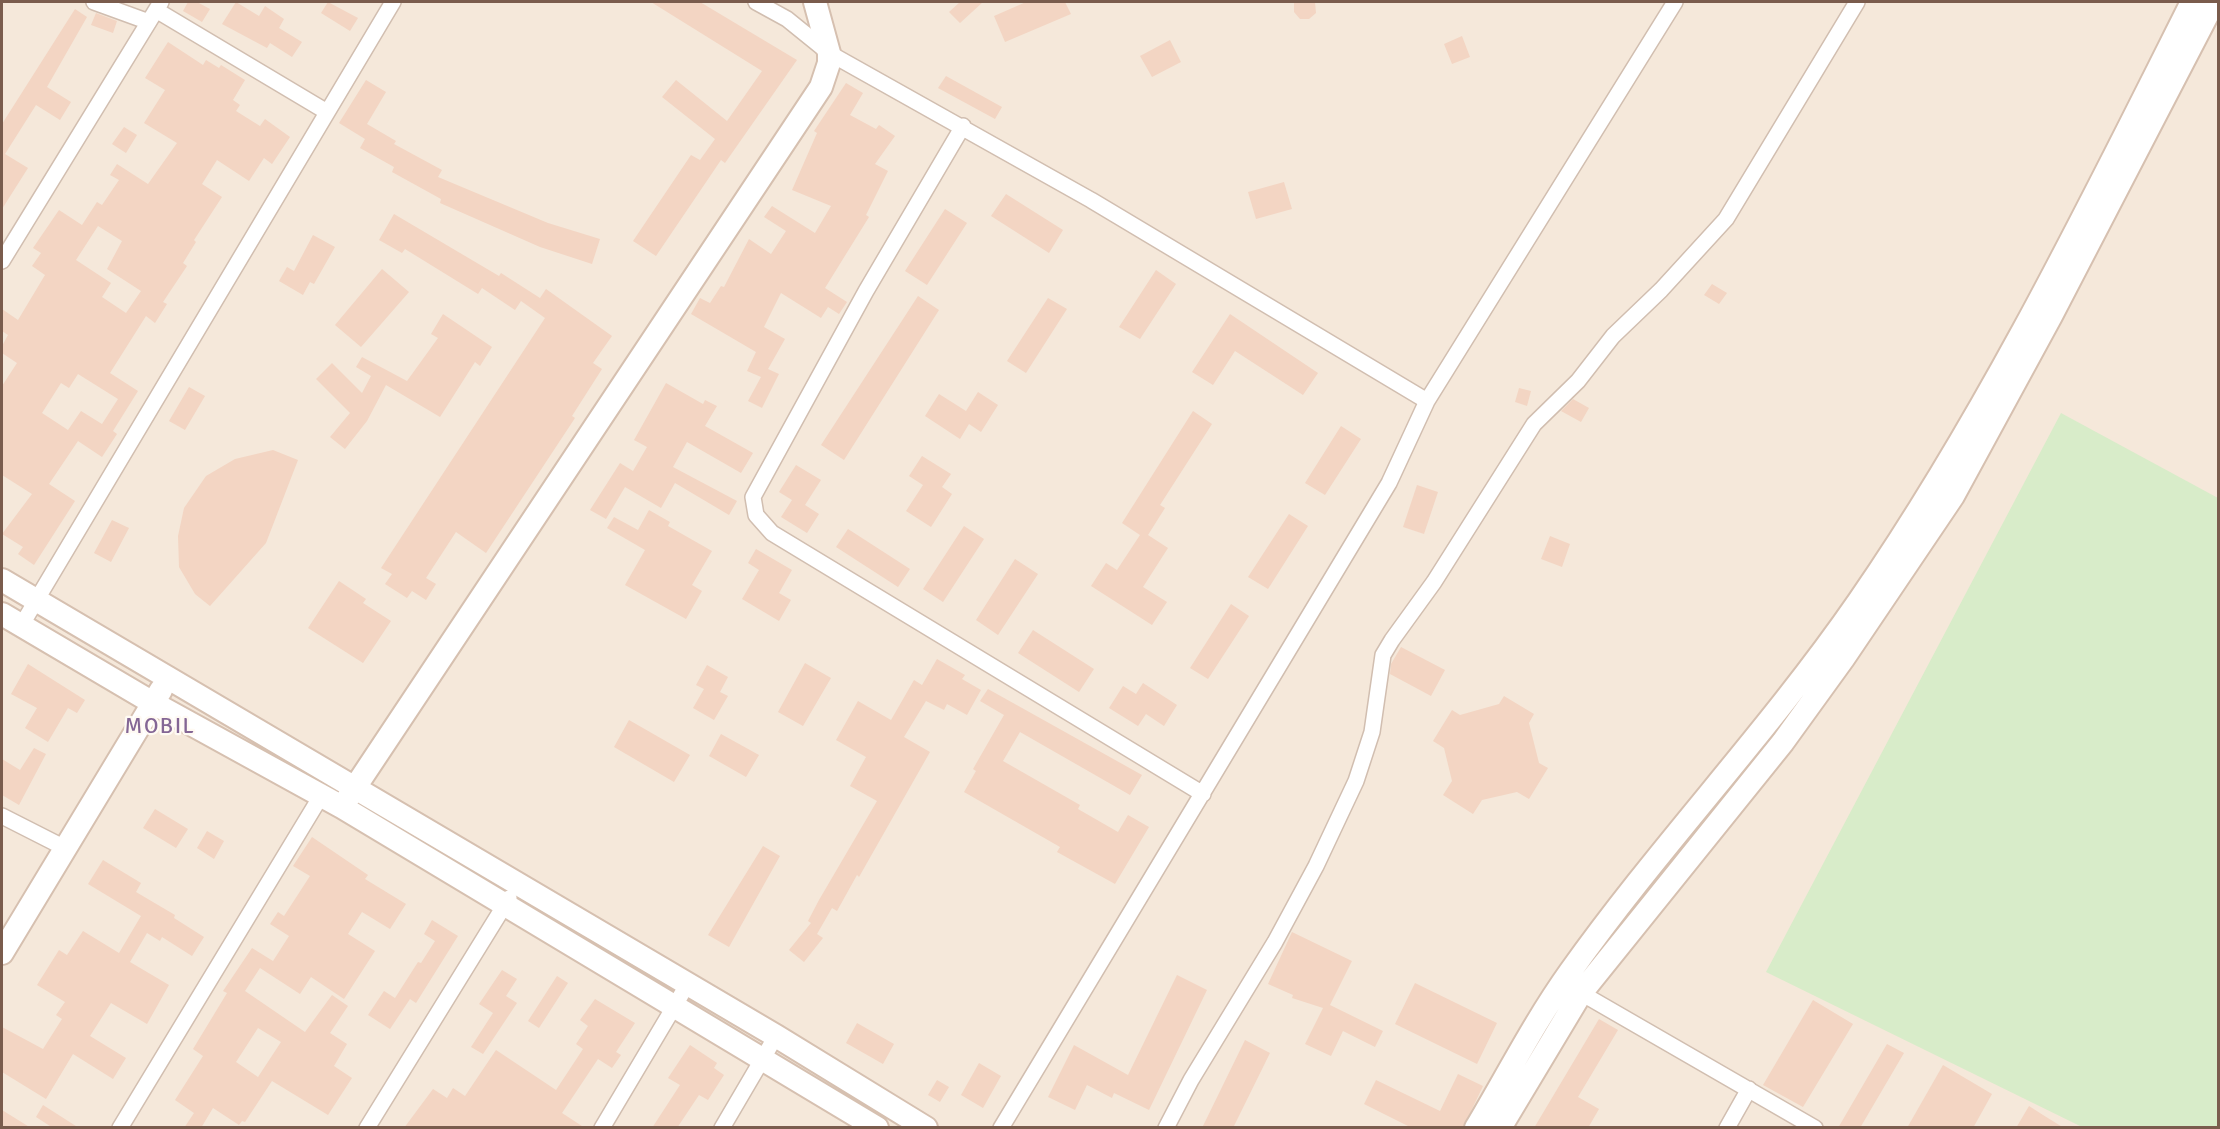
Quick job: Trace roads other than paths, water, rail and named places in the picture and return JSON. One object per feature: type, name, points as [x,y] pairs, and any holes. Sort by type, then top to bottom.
[{"type":"street","points":[[94,2],[155,11],[327,112]]},
{"type":"street","points":[[21,626],[393,2]]},
{"type":"street","points":[[756,2],[787,19],[829,53],[963,126],[1427,401]]},
{"type":"street","points":[[342,807],[820,87],[829,63],[829,53],[814,2]]},
{"type":"street","points":[[1001,1128],[1389,483],[1427,401],[1675,2]]},
{"type":"street","points":[[1166,1128],[1191,1080],[1275,942],[1316,866],[1356,781],[1372,732],[1383,655],[1392,640],[1434,582],[1534,423],[1578,381],[1613,336],[1661,290],[1726,219],[1857,2]]},
{"type":"street","points":[[1500,1128],[1581,993],[1783,742],[1843,659],[1953,496],[2051,316],[2209,5]]},
{"type":"street","points":[[1476,1128],[1568,974],[1639,882],[1797,687],[1860,600],[1928,495],[2209,5]]},
{"type":"street","points":[[2,261],[155,11]]},
{"type":"street","points":[[963,126],[866,291],[753,497],[756,515],[772,533],[1203,794]]},
{"type":"street","points":[[2,580],[805,1053],[926,1128]]},
{"type":"street","points":[[2,614],[153,703],[342,807],[877,1128]]},
{"type":"street","points":[[2,953],[168,677]]},
{"type":"street","points":[[120,1128],[321,796]]},
{"type":"street","points":[[2,816],[65,849]]},
{"type":"street","points":[[367,1128],[517,884]]},
{"type":"street","points":[[602,1128],[687,985]]},
{"type":"street","points":[[1581,993],[1815,1128]]},
{"type":"street","points":[[722,1128],[776,1036]]},
{"type":"street","points":[[791,1076],[805,1053]]},
{"type":"street","points":[[1727,1128],[1749,1089]]},
{"type":"district","name":"MOBIL","points":[[160,727]]}]
